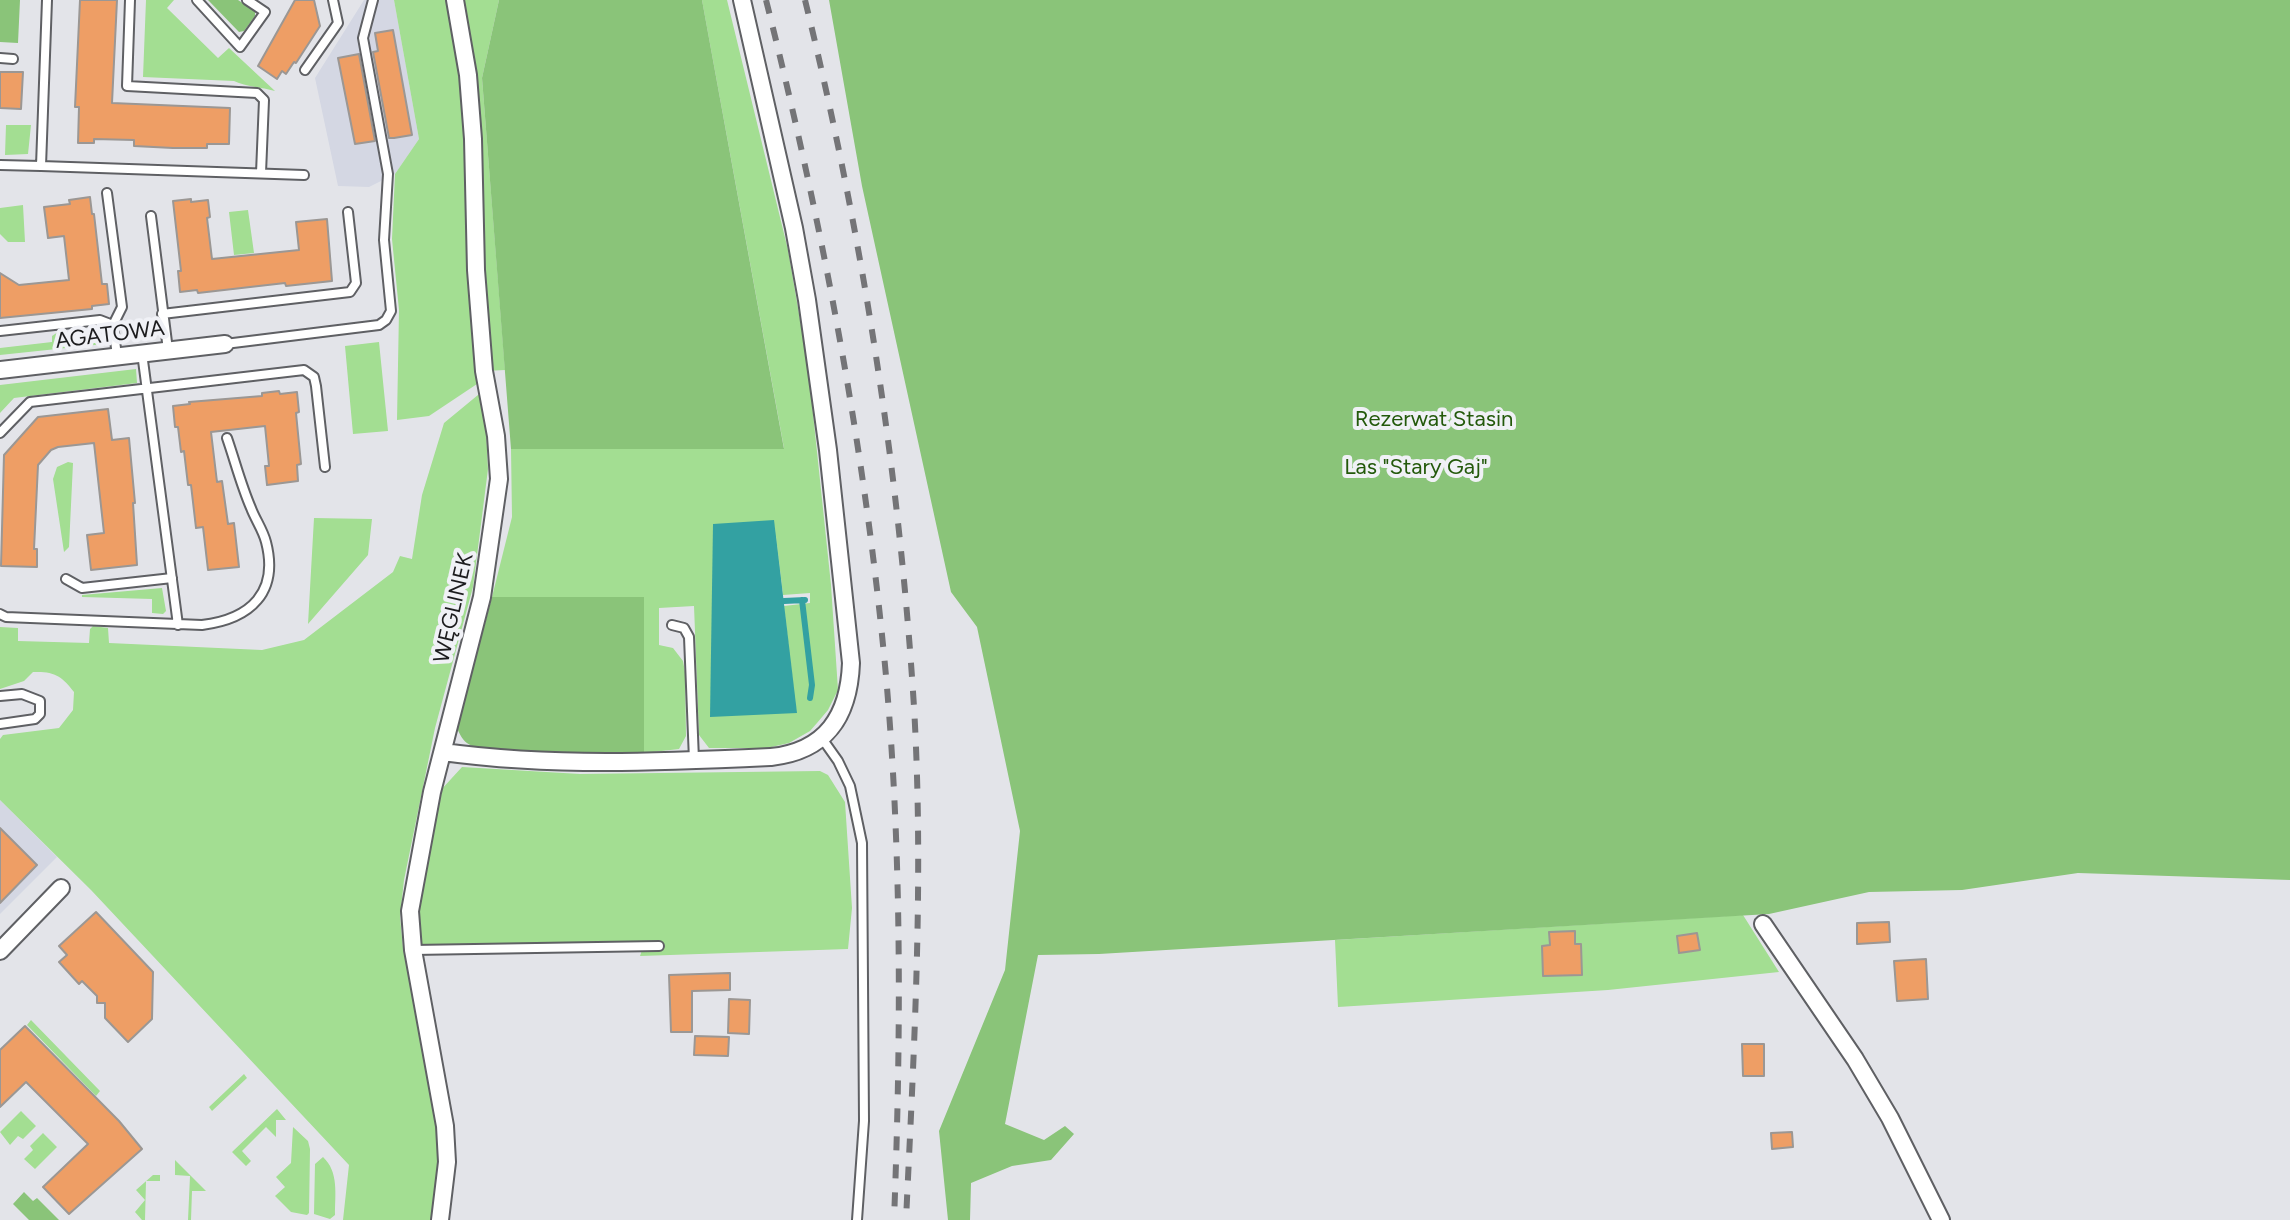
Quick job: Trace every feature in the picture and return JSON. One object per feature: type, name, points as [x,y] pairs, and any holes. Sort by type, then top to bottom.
[{"type":"street","name":"WĘGLINEK","points":[[440,1220],[447,1162],[445,1126],[410,927],[413,890],[432,792],[482,597],[499,479],[496,436],[484,371],[476,270],[468,75],[455,0]]},
{"type":"street","points":[[443,752],[535,762],[694,760],[785,755],[813,744],[840,717],[850,682],[850,642],[819,382],[794,228],[742,0]]},
{"type":"street","name":"AGATOWA","points":[[0,370],[225,344]]},
{"type":"street","points":[[4,947],[61,888]]},
{"type":"street","points":[[1763,924],[1855,1059],[1890,1118],[1941,1220]]},
{"type":"lane","points":[[41,166],[47,0]]},
{"type":"lane","points":[[130,0],[127,86],[257,93],[264,100],[261,173]]},
{"type":"lane","points":[[197,0],[240,47],[265,12],[247,0]]},
{"type":"lane","points":[[305,70],[338,23],[333,0]]},
{"type":"lane","points":[[225,344],[379,325],[391,311],[384,240],[388,174],[363,38],[373,0]]},
{"type":"lane","points":[[0,58],[13,59]]},
{"type":"lane","points":[[0,165],[304,175]]},
{"type":"lane","points":[[107,193],[122,307],[113,325],[117,356]]},
{"type":"lane","points":[[162,314],[350,292],[356,283],[348,212]]},
{"type":"lane","points":[[151,216],[168,350]]},
{"type":"lane","points":[[0,331],[100,320],[113,325]]},
{"type":"lane","points":[[142,353],[178,625]]},
{"type":"lane","points":[[0,433],[30,402],[304,370],[310,373],[316,386],[325,467]]},
{"type":"lane","points":[[0,614],[6,617],[178,625],[218,623],[233,618],[254,604],[269,580],[270,568],[265,540],[250,507],[227,438]]},
{"type":"lane","points":[[66,579],[82,588],[172,578]]},
{"type":"lane","points":[[672,625],[684,628],[689,637],[694,760]]},
{"type":"lane","points":[[0,696],[29,695],[40,701],[41,707],[35,719],[0,724]]},
{"type":"lane","points":[[821,737],[838,761],[850,786],[862,843],[864,1121],[857,1220]]},
{"type":"lane","points":[[413,950],[659,946]]},
{"type":"shaded area","points":[[364,0],[394,0],[419,139],[395,174],[369,187],[338,186],[315,78]]},
{"type":"shaded area","points":[[0,800],[57,857],[0,914]]},
{"type":"green space","points":[[0,0],[20,0],[18,43],[0,42]]},
{"type":"green space","points":[[146,0],[174,0],[167,8],[218,58],[229,48],[275,91],[234,81],[143,77]]},
{"type":"green space","points":[[208,0],[238,0],[255,11],[255,16],[244,31],[239,32]]},
{"type":"green space","points":[[394,0],[499,0],[482,78],[505,370],[485,371],[486,378],[429,416],[397,420],[399,310],[392,239],[395,174],[419,139]]},
{"type":"green space","points":[[499,0],[702,0],[784,449],[511,449],[482,78]]},
{"type":"green space","points":[[702,0],[727,0],[788,250],[808,366],[831,585],[838,690],[828,710],[810,731],[789,743],[767,748],[709,748],[699,735],[694,606],[659,608],[659,645],[673,648],[683,661],[686,736],[679,749],[644,753],[643,597],[492,597],[512,517],[511,449],[784,448]],"holes":[[[774,520],[783,595],[810,593],[810,603],[784,606],[796,713]]]},
{"type":"green space","name":"Las \"Stary Gaj\"","points":[[829,0],[2290,0],[2290,880],[2078,873],[1962,890],[1869,892],[1769,914],[1099,954],[1038,955],[1005,1124],[1044,1140],[1065,1126],[1074,1134],[1051,1160],[1012,1166],[971,1183],[970,1220],[948,1220],[939,1131],[1005,970],[1020,831],[977,627],[951,592],[862,186]]},
{"type":"green space","points":[[6,125],[31,125],[28,154],[5,155]]},
{"type":"green space","points":[[23,205],[25,242],[8,242],[0,234],[0,208]]},
{"type":"green space","points":[[248,210],[254,253],[234,255],[229,212]]},
{"type":"green space","points":[[58,332],[64,335],[65,341],[101,337],[104,344],[0,355],[0,348],[52,342],[52,336]]},
{"type":"green space","points":[[379,342],[388,431],[353,434],[345,346]]},
{"type":"green space","points":[[136,369],[137,383],[14,398],[0,413],[0,385]]},
{"type":"green space","points":[[484,390],[488,469],[473,587],[435,728],[404,880],[400,917],[438,1143],[433,1220],[343,1220],[349,1165],[91,890],[0,800],[0,739],[3,735],[59,728],[73,710],[74,692],[57,676],[40,672],[33,672],[24,681],[0,689],[0,627],[18,628],[18,641],[89,643],[93,626],[108,628],[109,643],[262,650],[304,640],[393,572],[400,556],[412,559],[422,495],[444,423]]},
{"type":"green space","points":[[73,463],[69,547],[64,552],[53,479],[57,467]]},
{"type":"green space","points":[[314,518],[372,519],[368,555],[308,624]]},
{"type":"green space","points":[[162,588],[166,611],[163,614],[152,613],[152,599],[82,597],[82,595]]},
{"type":"green space","points":[[492,597],[644,597],[644,753],[494,751],[476,747],[463,739],[457,728]]},
{"type":"green space","points":[[462,767],[580,774],[820,771],[828,775],[845,802],[852,908],[848,949],[640,956],[643,947],[420,949],[416,913],[440,791]]},
{"type":"green space","points":[[1743,915],[1779,972],[1608,990],[1338,1007],[1335,940]]},
{"type":"green space","points":[[31,1020],[100,1091],[96,1096],[27,1025]]},
{"type":"green space","points":[[244,1074],[247,1078],[212,1111],[209,1107]]},
{"type":"green space","points":[[277,1109],[286,1120],[276,1120],[276,1137],[266,1127],[242,1151],[251,1161],[246,1166],[232,1152]]},
{"type":"green space","points":[[21,1111],[36,1126],[23,1139],[18,1136],[10,1145],[0,1132]]},
{"type":"green space","points":[[293,1127],[308,1141],[310,1149],[307,1215],[291,1212],[275,1196],[285,1187],[276,1177],[291,1163]]},
{"type":"green space","points":[[43,1133],[57,1147],[35,1169],[24,1159],[33,1150],[30,1146]]},
{"type":"green space","points":[[323,1157],[332,1169],[335,1184],[335,1215],[330,1219],[314,1214],[315,1164]]},
{"type":"green space","points":[[175,1160],[206,1191],[192,1191],[191,1220],[188,1220],[190,1176],[175,1175]]},
{"type":"green space","points":[[153,1175],[160,1175],[160,1181],[146,1181]]},
{"type":"green space","points":[[146,1181],[145,1220],[142,1220],[135,1212],[145,1200],[136,1190]]},
{"type":"green space","points":[[24,1192],[33,1201],[37,1198],[59,1220],[29,1220],[13,1204]]},
{"type":"water","points":[[774,520],[797,713],[710,717],[713,524]]},
{"type":"building","points":[[80,0],[117,0],[112,103],[230,108],[229,144],[207,144],[207,148],[173,148],[134,146],[134,140],[94,139],[94,143],[78,143],[79,107],[75,107]]},
{"type":"building","points":[[295,0],[314,0],[320,26],[296,63],[286,74],[282,71],[277,79],[258,66]]},
{"type":"building","points":[[393,30],[412,135],[389,138],[373,52],[378,51],[375,33]]},
{"type":"building","points":[[359,54],[375,141],[355,144],[338,58]]},
{"type":"building","points":[[0,72],[23,72],[21,109],[0,108]]},
{"type":"building","points":[[90,197],[102,284],[107,284],[109,304],[92,306],[92,309],[0,318],[0,273],[19,285],[69,280],[64,236],[48,238],[44,207],[70,204],[69,200]]},
{"type":"building","points":[[191,199],[191,202],[208,200],[212,259],[299,250],[296,222],[327,219],[332,281],[180,292],[178,271],[181,271],[173,201]]},
{"type":"building","points":[[279,391],[280,394],[297,392],[301,464],[297,465],[298,481],[267,485],[265,466],[269,466],[265,426],[211,432],[217,482],[222,481],[228,524],[234,523],[239,567],[208,570],[203,527],[196,528],[191,485],[188,485],[184,451],[181,452],[173,406],[262,396],[262,393]]},
{"type":"building","points":[[108,409],[112,440],[129,438],[137,565],[91,570],[87,535],[104,533],[94,443],[58,447],[51,450],[38,465],[34,549],[37,549],[37,567],[1,566],[4,455],[38,417]]},
{"type":"building","points":[[0,828],[37,865],[0,903]]},
{"type":"building","points":[[96,912],[153,972],[152,1019],[128,1042],[105,1018],[105,1003],[97,1003],[97,996],[82,981],[79,984],[59,962],[67,955],[59,946]]},
{"type":"building","points":[[1889,922],[1890,942],[1857,944],[1857,923]]},
{"type":"building","points":[[1575,931],[1575,944],[1581,944],[1582,975],[1543,976],[1542,946],[1550,945],[1549,932]]},
{"type":"building","points":[[1697,933],[1700,950],[1679,953],[1677,936]]},
{"type":"building","points":[[1926,959],[1928,999],[1897,1001],[1894,961]]},
{"type":"building","points":[[730,973],[730,990],[692,991],[692,1032],[671,1032],[669,975]]},
{"type":"building","points":[[729,999],[750,1000],[749,1034],[728,1033]]},
{"type":"building","points":[[25,1026],[119,1121],[142,1149],[69,1214],[43,1187],[88,1144],[26,1082],[0,1107],[0,1050]]},
{"type":"building","points":[[695,1036],[729,1037],[728,1056],[694,1055]]},
{"type":"building","points":[[1742,1044],[1764,1044],[1764,1076],[1743,1076]]},
{"type":"building","points":[[1792,1132],[1793,1147],[1772,1149],[1771,1133]]},
{"type":"waterway","points":[[802,600],[812,685],[810,698]]},
{"type":"waterway","points":[[784,601],[805,600]]},
{"type":"railway","points":[[766,0],[805,168],[839,336],[854,420],[877,590],[891,744],[897,880],[899,1016],[894,1220]]},
{"type":"railway","points":[[805,0],[861,263],[888,440],[907,618],[917,771],[918,900],[906,1220]]},
{"type":"park label","name":"Rezerwat Stasin","points":[[1434,420]]}]
